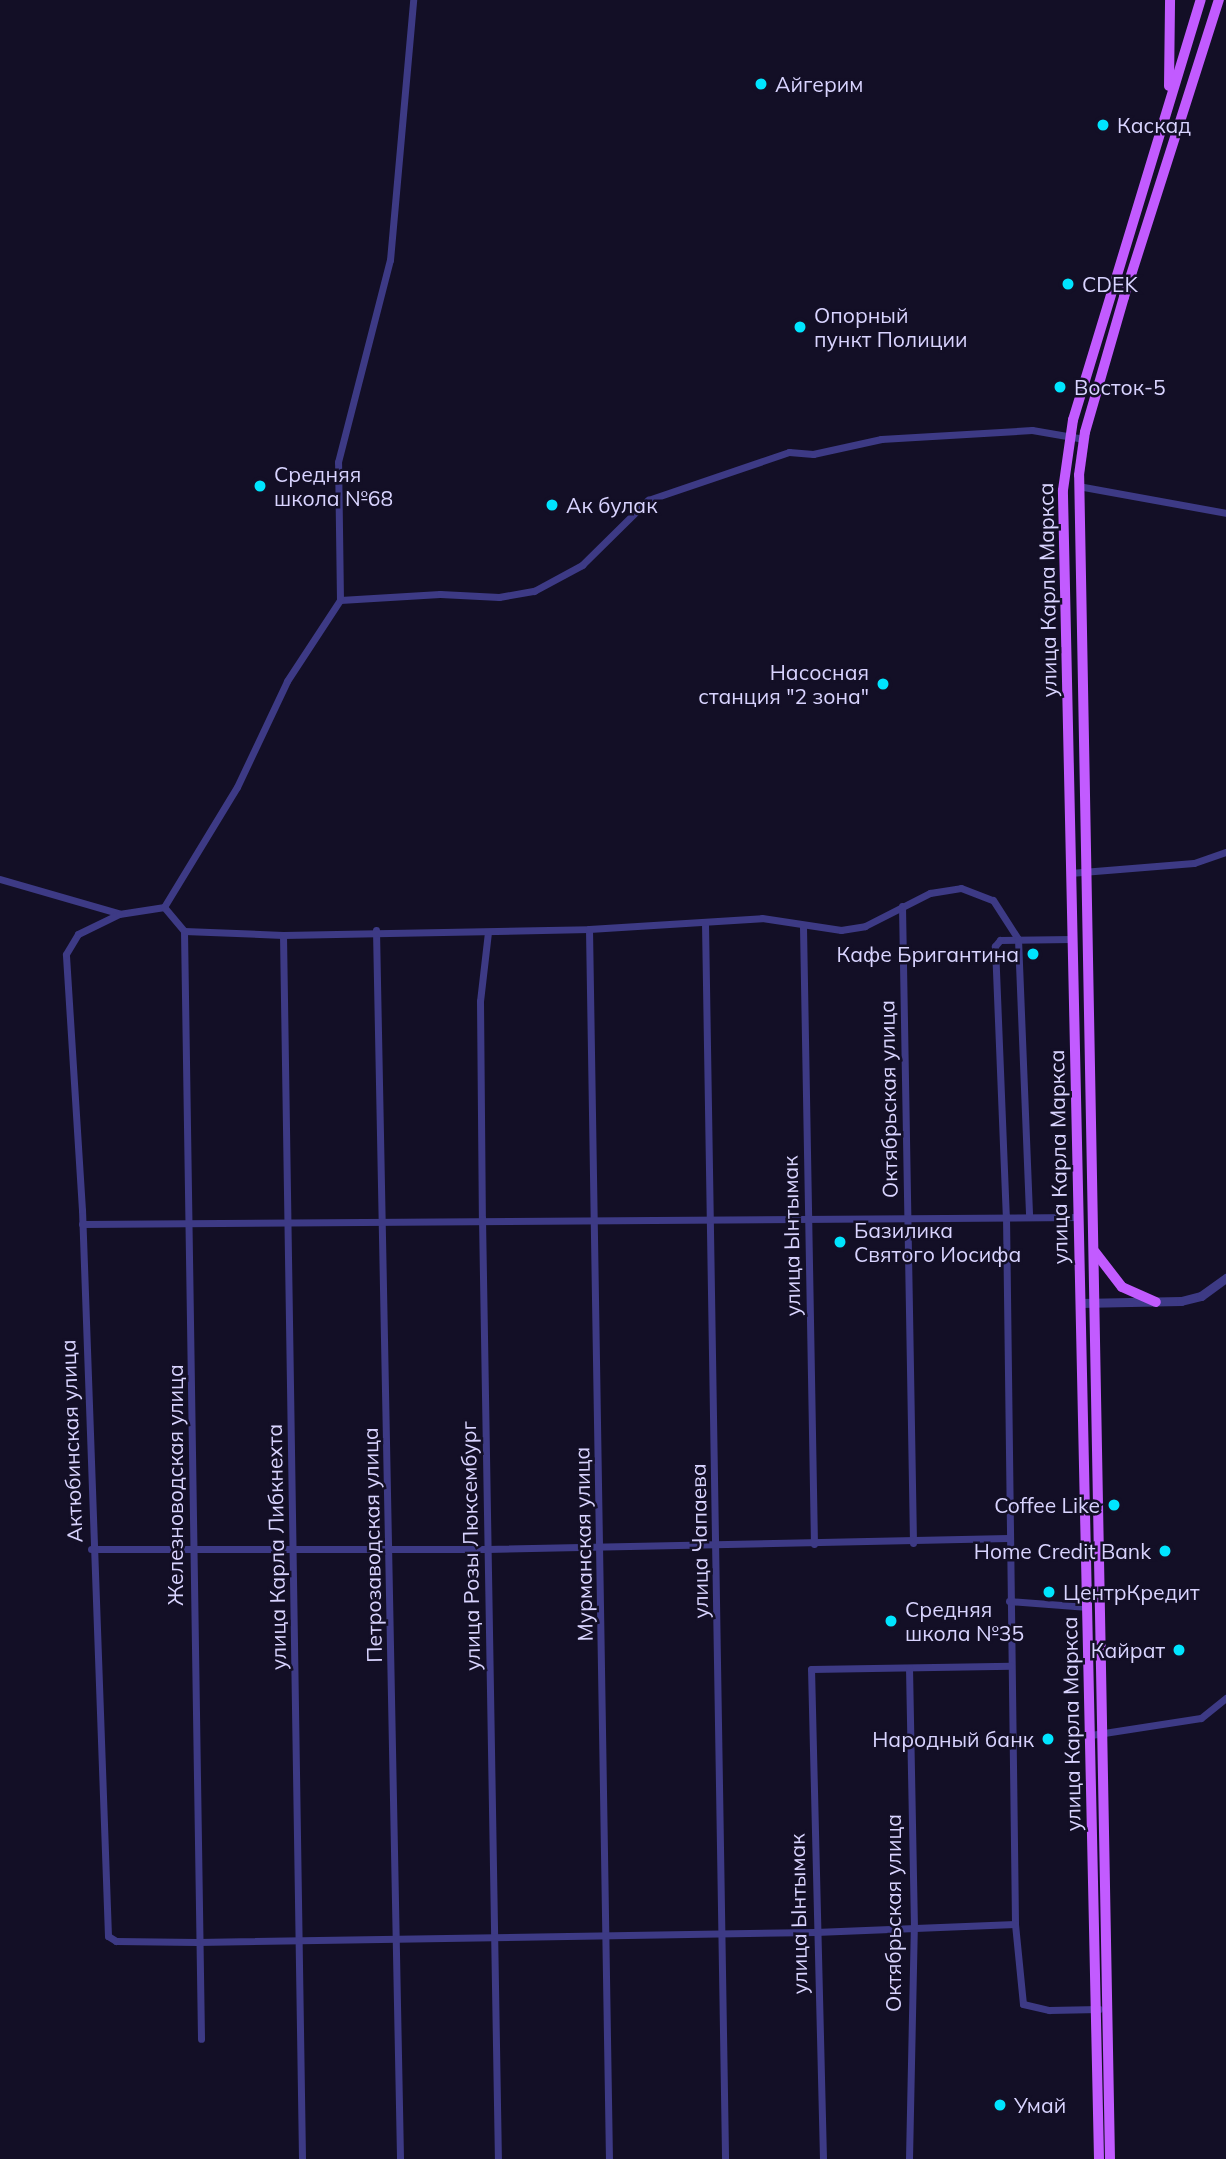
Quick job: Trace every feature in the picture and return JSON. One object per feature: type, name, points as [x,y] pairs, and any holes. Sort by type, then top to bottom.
[{"type":"main road","points":[[1168,106],[1170,0]]},
{"type":"main road","points":[[1168,106],[1201,0]]},
{"type":"main road","name":"улица Карла Маркса","points":[[1099,2159],[1101,2009],[1095,1303],[1078,486],[1084,439],[1219,0]]},
{"type":"main road","name":"улица Карла Маркса","points":[[1097,1734],[1088,1607],[1063,490],[1070,437],[1168,106]]},
{"type":"main road","points":[[1093,1249],[1122,1287],[1156,1302]]},
{"type":"main road","name":"улица Карла Маркса","points":[[1101,2009],[1110,2159]]},
{"type":"street","points":[[0,879],[119,914],[164,907],[237,787],[287,681],[340,600],[338,462],[390,260],[413,0]]},
{"type":"street","points":[[340,600],[440,594],[499,597],[534,591],[582,565],[648,500],[789,452],[800,456],[881,439],[1032,430],[1084,439]]},
{"type":"street","points":[[1078,486],[1226,513]]},
{"type":"street","points":[[1070,873],[1194,863],[1226,852]]},
{"type":"street","points":[[164,907],[184,931],[283,935],[376,930],[488,932],[589,929],[762,918],[803,927],[841,930],[865,926],[930,893],[961,888],[993,900],[1018,939],[1029,1215]]},
{"type":"street","name":"Октябрьская улица","points":[[902,906],[913,1543]]},
{"type":"street","name":"Актюбинская улица","points":[[119,914],[78,934],[70,946],[67,967],[82,1224],[91,1549],[108,1936],[116,1941],[197,1942]]},
{"type":"street","name":"улица Чапаева","points":[[705,923],[713,1217],[725,2159]]},
{"type":"street","name":"улица Ынтымак","points":[[803,927],[814,1544]]},
{"type":"street","name":"Мурманская улица","points":[[589,929],[609,2159]]},
{"type":"street","name":"Петрозаводская улица","points":[[376,930],[384,1220],[400,2159]]},
{"type":"street","name":"Железноводская улица","points":[[184,931],[190,1220],[197,1942],[201,2039]]},
{"type":"street","name":"улица Розы Люксембург","points":[[488,932],[480,1001],[498,2159]]},
{"type":"street","name":"улица Карла Либкнехта","points":[[283,935],[302,2159]]},
{"type":"street","points":[[1072,939],[1000,940],[995,946],[1006,1216],[1015,1924],[1023,2004],[1049,2010],[1101,2009]]},
{"type":"street","points":[[82,1224],[190,1220],[1029,1215],[1079,1217]]},
{"type":"street","points":[[1080,1303],[1156,1302],[1201,1296],[1226,1278]]},
{"type":"street","points":[[91,1549],[487,1549],[600,1545],[913,1543],[1008,1538]]},
{"type":"street","points":[[1009,1601],[1088,1607]]},
{"type":"street","points":[[909,1668],[1011,1666]]},
{"type":"street","name":"Октябрьская улица","points":[[909,1668],[914,1928],[909,2159]]},
{"type":"street","name":"улица Ынтымак","points":[[823,2159],[815,1932],[811,1669],[909,1668]]},
{"type":"street","points":[[1097,1734],[1200,1718],[1226,1698]]},
{"type":"street","points":[[197,1942],[496,1934],[815,1932],[1015,1924]]},
{"type":"place","name":"Айгерим","points":[[761,84]]},
{"type":"place","name":"Каскад","points":[[1103,125]]},
{"type":"place","name":"CDEK","points":[[1068,284]]},
{"type":"place","name":"Опорный пункт Полиции","points":[[800,327]]},
{"type":"place","name":"Восток-5","points":[[1060,387]]},
{"type":"place","name":"Средняя школа №68","points":[[260,486]]},
{"type":"place","name":"Ак булак","points":[[552,505]]},
{"type":"place","name":"Насосная станция \"2 зона\"","points":[[883,684]]},
{"type":"place","name":"Кафе Бригантина","points":[[1033,954]]},
{"type":"place","name":"Базилика Святого Иосифа","points":[[840,1242]]},
{"type":"place","name":"Coffee Like","points":[[1114,1505]]},
{"type":"place","name":"Home Credit Bank","points":[[1165,1551]]},
{"type":"place","name":"ЦентрКредит","points":[[1049,1592]]},
{"type":"place","name":"Средняя школа №35","points":[[891,1621]]},
{"type":"place","name":"Кайрат","points":[[1179,1650]]},
{"type":"place","name":"Народный банк","points":[[1048,1739]]},
{"type":"place","name":"Умай","points":[[1000,2105]]}]
